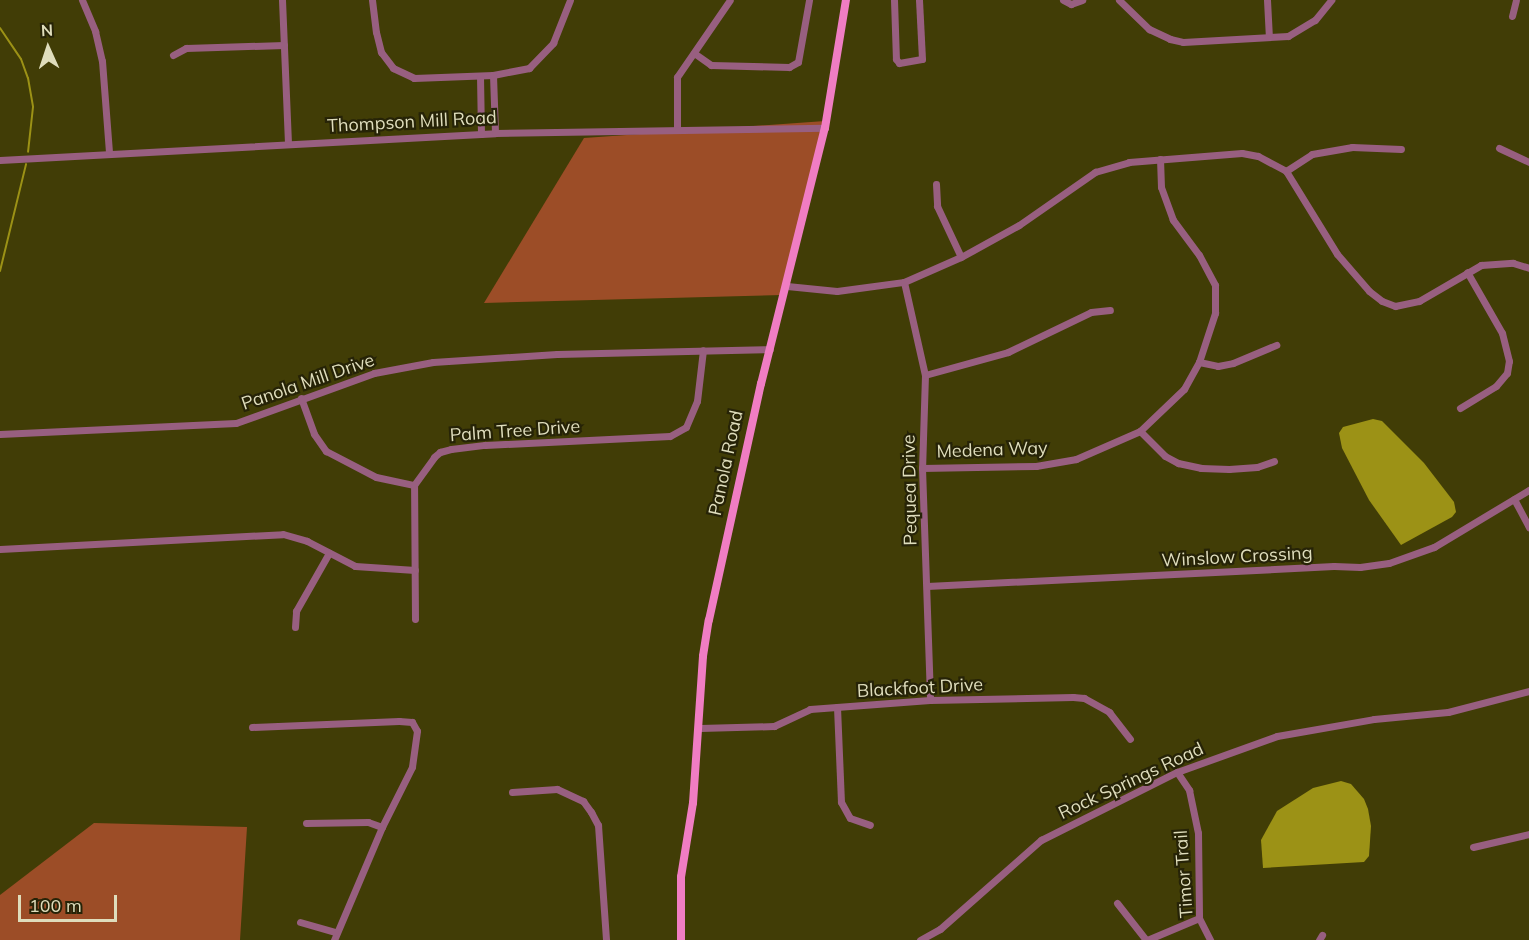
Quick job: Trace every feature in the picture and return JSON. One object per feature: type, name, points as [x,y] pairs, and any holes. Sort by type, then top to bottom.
[{"type":"main road","name":"Panola Road","points":[[680,937],[681,877],[693,803],[700,728],[703,656],[709,620],[770,349],[825,128],[846,0]]},
{"type":"street","points":[[82,0],[95,31],[102,61],[109,152]]},
{"type":"street","points":[[282,0],[288,143]]},
{"type":"street","points":[[372,0],[375,32],[381,52],[393,68],[414,78],[519,72],[537,63],[553,43],[570,0]]},
{"type":"street","points":[[677,128],[677,77],[730,0]]},
{"type":"street","points":[[694,53],[711,65],[789,67],[798,62],[809,0]]},
{"type":"street","points":[[894,0],[896,59],[899,63],[922,59],[919,0]]},
{"type":"street","points":[[1063,0],[1071,4],[1082,0]]},
{"type":"street","points":[[1119,0],[1149,29],[1170,39],[1183,42],[1288,36],[1315,20],[1331,0]]},
{"type":"street","points":[[1267,0],[1269,37]]},
{"type":"street","points":[[1512,16],[1516,0]]},
{"type":"street","points":[[173,55],[186,48],[284,45]]},
{"type":"street","points":[[493,75],[495,133]]},
{"type":"street","points":[[480,76],[481,134]]},
{"type":"street","name":"Thompson Mill Road","points":[[0,160],[109,152],[495,133],[677,128],[825,128]]},
{"type":"street","points":[[1286,171],[1312,154],[1352,147],[1401,149]]},
{"type":"street","points":[[1499,148],[1529,162]]},
{"type":"street","points":[[787,286],[837,291],[904,282],[961,257],[1019,225],[1095,172],[1129,162],[1242,153],[1258,156],[1286,171],[1337,254],[1382,301],[1395,306],[1419,301],[1481,265],[1498,262],[1529,268]]},
{"type":"street","name":"Medena Way","points":[[922,468],[1036,466],[1076,459],[1140,431],[1184,389],[1199,362],[1215,313],[1215,285],[1199,255],[1173,220],[1161,187],[1160,159]]},
{"type":"street","points":[[936,184],[937,206],[961,257]]},
{"type":"street","points":[[1460,408],[1496,386],[1507,373],[1509,361],[1502,333],[1467,272]]},
{"type":"street","name":"Pequea Drive","points":[[904,282],[925,375],[922,468],[930,700]]},
{"type":"street","points":[[925,375],[1008,352],[1091,312],[1110,310]]},
{"type":"street","points":[[1199,362],[1218,366],[1233,363],[1276,345]]},
{"type":"street","name":"Panola Mill Drive","points":[[0,434],[236,423],[374,373],[434,362],[557,354],[770,349]]},
{"type":"street","name":"Palm Tree Drive","points":[[414,486],[434,457],[452,449],[485,445],[670,436],[686,427],[697,401],[703,350]]},
{"type":"street","points":[[301,398],[314,434],[326,451],[376,477],[414,486],[415,619]]},
{"type":"street","points":[[1140,431],[1165,456],[1201,468],[1257,467],[1274,461]]},
{"type":"street","name":"Winslow Crossing","points":[[927,586],[1065,582],[1334,566],[1360,567],[1389,563],[1434,547],[1529,490]]},
{"type":"street","points":[[1514,499],[1529,527]]},
{"type":"street","points":[[0,549],[283,534],[307,541],[355,566],[369,569],[414,570]]},
{"type":"street","points":[[295,627],[296,611],[329,553]]},
{"type":"street","name":"Rock Springs Road","points":[[920,940],[940,929],[1041,840],[1177,772],[1276,736],[1374,719],[1448,712],[1529,691]]},
{"type":"street","name":"Blackfoot Drive","points":[[700,728],[774,726],[810,709],[930,700],[1084,698],[1109,712],[1130,739]]},
{"type":"street","points":[[837,707],[841,802],[850,818],[870,825]]},
{"type":"street","points":[[252,727],[412,722],[417,731],[415,756],[335,936],[300,922]]},
{"type":"street","name":"Timor Trail","points":[[1177,772],[1189,790],[1198,833],[1199,918],[1210,940]]},
{"type":"street","points":[[512,792],[557,789],[583,801],[591,812],[598,825],[606,940]]},
{"type":"street","points":[[306,823],[368,822],[382,827]]},
{"type":"street","points":[[1473,847],[1529,834]]},
{"type":"street","points":[[1117,903],[1146,940],[1199,918]]},
{"type":"shaded area","points":[[825,121],[782,295],[484,303],[584,138]]},
{"type":"shaded area","points":[[1373,419],[1382,421],[1424,463],[1454,502],[1456,512],[1452,517],[1401,545],[1369,500],[1342,448],[1339,433],[1343,427]]},
{"type":"shaded area","points":[[1341,781],[1351,784],[1364,799],[1368,809],[1371,826],[1369,856],[1364,862],[1263,868],[1261,840],[1277,811],[1313,788]]},
{"type":"shaded area","points":[[94,823],[247,827],[240,940],[0,940],[0,895]]},
{"type":"waterway","points":[[0,28],[21,59],[28,78],[33,107],[28,152]]},
{"type":"waterway","points":[[0,271],[26,164]]}]
